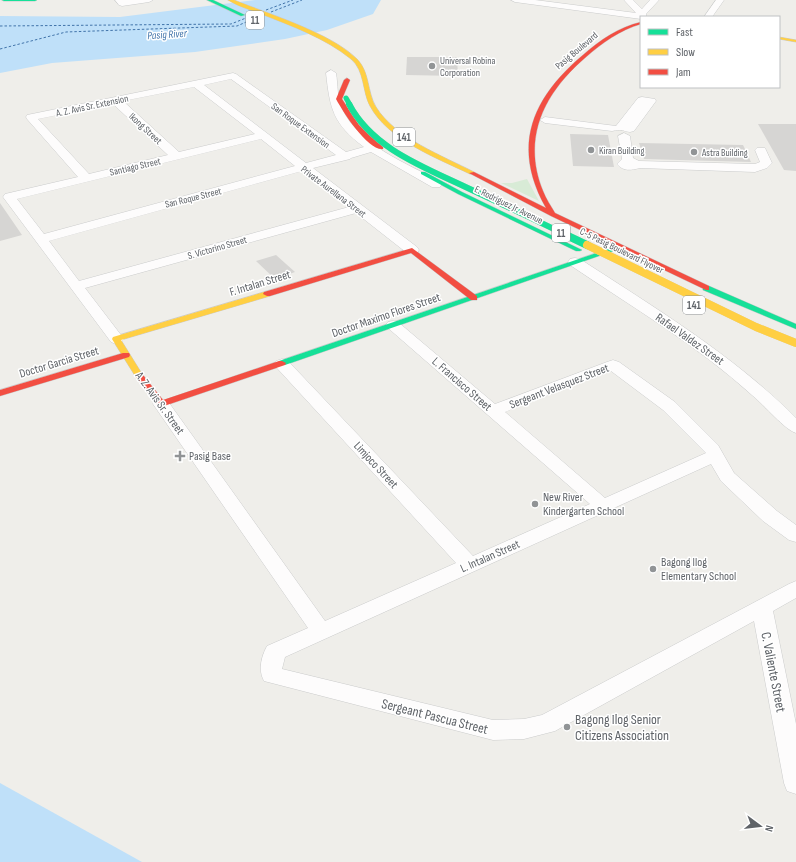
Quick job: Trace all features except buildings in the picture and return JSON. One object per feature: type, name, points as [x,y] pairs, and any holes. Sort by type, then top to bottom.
[{"type":"main road","points":[[4,0],[35,0]]},
{"type":"main road","name":"11","points":[[209,0],[258,21]]},
{"type":"main road","name":"11","points":[[230,0],[314,35],[342,50],[362,68],[364,79]]},
{"type":"main road","name":"Pasig Boulevard","points":[[593,256],[552,214],[528,171],[534,126],[541,106],[552,87],[572,66],[610,36],[640,19]]},
{"type":"main road","name":"Pasig Boulevard","points":[[541,144],[544,122],[553,100],[561,87],[576,71],[620,38],[640,28]]},
{"type":"main road","points":[[780,35],[796,37]]},
{"type":"main road","points":[[780,38],[796,41]]},
{"type":"main road","name":"11","points":[[344,69],[347,80]]},
{"type":"main road","name":"C-5 Pasig Boulevard Flyover","points":[[364,79],[359,99],[361,110],[374,125],[417,154],[761,322],[796,335]]},
{"type":"main road","name":"E. Rodriguez Jr. Avenue","points":[[364,79],[368,96],[373,108],[386,124],[405,138],[619,248],[735,302],[796,327]]},
{"type":"main road","name":"C-5 Pasig Boulevard Flyover","points":[[347,80],[346,98],[351,110],[362,127],[406,158],[756,327],[796,343]]},
{"type":"main road","name":"E. Rodriguez Jr. Avenue","points":[[347,80],[339,99],[344,111],[355,128],[399,160],[460,193],[703,309],[796,350]]},
{"type":"main road","points":[[479,177],[506,179]]},
{"type":"main road","name":"141","points":[[568,211],[580,222],[619,248]]},
{"type":"main road","name":"Doctor Maximo Flores Street","points":[[161,404],[619,248]]},
{"type":"main road","name":"Private Aurellana Street","points":[[412,250],[474,298]]},
{"type":"main road","name":"F. Intalan Street","points":[[116,339],[412,250]]},
{"type":"main road","name":"A. Z. Avis Sr. Street","points":[[116,339],[161,404]]},
{"type":"main road","name":"Doctor Garcia Street","points":[[0,393],[126,355]]},
{"type":"street","points":[[119,0],[122,3],[149,0]]},
{"type":"street","points":[[514,0],[640,18]]},
{"type":"street","points":[[628,0],[640,16]]},
{"type":"street","points":[[643,16],[655,0]]},
{"type":"street","points":[[709,16],[720,0]]},
{"type":"street","points":[[331,73],[333,99],[338,111],[349,128],[374,148],[447,190],[460,193]]},
{"type":"street","name":"A. Z. Avis Sr. Extension","points":[[85,177],[31,117],[233,76]]},
{"type":"street","name":"San Roque Extension","points":[[233,76],[346,156]]},
{"type":"street","name":"Private Aurellana Street","points":[[195,83],[261,136],[412,250]]},
{"type":"street","name":"Ikong Street","points":[[115,100],[176,156]]},
{"type":"street","points":[[544,122],[619,130],[632,163],[755,168],[763,166],[766,163],[761,150]]},
{"type":"street","name":"Santiago Street","points":[[9,197],[85,177],[261,136]]},
{"type":"street","points":[[346,156],[374,148]]},
{"type":"street","name":"San Roque Street","points":[[40,238],[346,156]]},
{"type":"street","name":"A. Z. Avis Sr. Street","points":[[9,197],[116,339]]},
{"type":"street","name":"S. Victorino Street","points":[[76,286],[357,209]]},
{"type":"street","name":"Rafael Valdez Street","points":[[576,262],[635,303],[674,326],[712,353],[750,383],[796,428]]},
{"type":"street","name":"L. Francisco Street","points":[[393,325],[603,506]]},
{"type":"street","name":"Limjoco Street","points":[[282,364],[470,565]]},
{"type":"street","name":"Sergeant Velasquez Street","points":[[493,411],[613,365],[669,406],[712,449],[727,477],[770,516],[796,535]]},
{"type":"street","name":"A. Z. Avis Sr. Street","points":[[161,404],[321,631]]},
{"type":"street","name":"L. Intalan Street","points":[[272,662],[275,652],[715,456]]},
{"type":"street","name":"Sergeant Pascua Street","points":[[272,662],[272,675],[493,730],[524,729],[547,724],[762,609],[796,588]]},
{"type":"street","name":"C. Valiente Street","points":[[762,609],[796,783]]},
{"type":"green space","points":[[527,179],[539,201],[501,183],[512,183]]},
{"type":"water","name":"Pasig River","points":[[255,0],[381,0],[373,14],[327,30],[285,39],[195,52],[52,63],[0,73],[0,16],[120,17]]},
{"type":"water","points":[[0,783],[142,862],[0,862]]},
{"type":"ferry route","points":[[266,10],[293,0]]},
{"type":"ferry route","points":[[271,12],[302,0]]},
{"type":"ferry route","points":[[0,26],[231,24],[256,14]]},
{"type":"ferry route","points":[[0,49],[66,32],[237,26],[260,16]]},
{"type":"traffic: fast","points":[[4,0],[35,0]]},
{"type":"traffic: fast","points":[[209,0],[243,15]]},
{"type":"traffic: fast","points":[[346,98],[357,118],[364,126],[387,146],[406,158],[587,245]]},
{"type":"traffic: fast","points":[[423,173],[460,193],[578,250]]},
{"type":"traffic: fast","points":[[282,363],[617,248]]},
{"type":"traffic: fast","points":[[706,288],[796,327]]},
{"type":"traffic: slow","points":[[230,0],[312,33],[342,50],[359,64],[371,102],[382,119],[392,128],[418,146],[472,173]]},
{"type":"traffic: slow","points":[[780,38],[796,41]]},
{"type":"traffic: slow","points":[[587,245],[756,327],[796,343]]},
{"type":"traffic: slow","points":[[140,377],[116,339],[267,294]]},
{"type":"traffic: jam","points":[[553,215],[540,192],[533,169],[531,147],[534,126],[542,105],[555,86],[571,68],[590,51],[620,30],[640,23]]},
{"type":"traffic: jam","points":[[347,80],[339,99],[347,114],[357,126],[368,138],[381,148]]},
{"type":"traffic: jam","points":[[472,173],[598,237],[706,288]]},
{"type":"traffic: jam","points":[[267,294],[412,250],[474,298]]},
{"type":"traffic: jam","points":[[0,393],[126,355]]},
{"type":"traffic: jam","points":[[140,377],[161,404],[282,363]]},
{"type":"place","name":"Universal Robina Corporation","points":[[432,66]]},
{"type":"place","name":"Kiran Building","points":[[591,150]]},
{"type":"place","name":"Astra Building","points":[[694,152]]},
{"type":"place","name":"Pasig Base","points":[[180,456]]},
{"type":"place","name":"New River Kindergarten School","points":[[535,504]]},
{"type":"place","name":"Bagong Ilog Elementary School","points":[[653,569]]},
{"type":"place","name":"Bagong Ilog Senior Citizens Association","points":[[567,727]]}]
